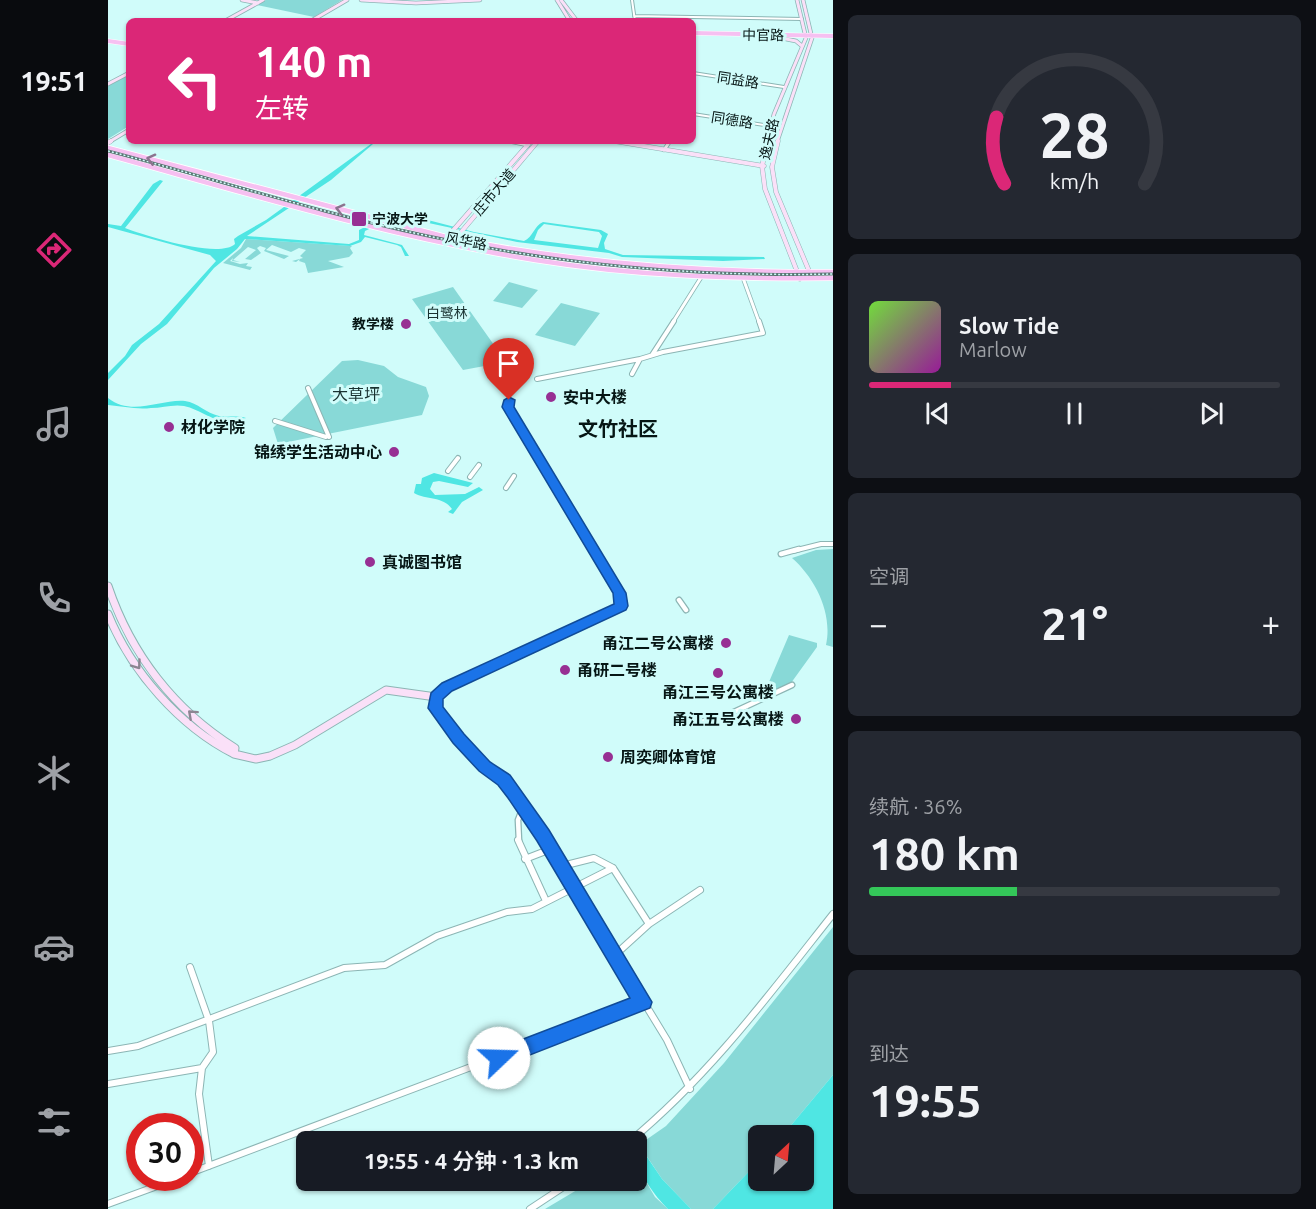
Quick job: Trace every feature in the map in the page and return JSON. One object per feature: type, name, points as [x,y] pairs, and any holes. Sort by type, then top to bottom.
[{"type":"main road","points":[[242,0],[259,3]]},
{"type":"main road","points":[[231,18],[263,0]]},
{"type":"main road","points":[[316,18],[347,0]]},
{"type":"main road","points":[[361,0],[416,3],[480,0]]},
{"type":"main road","points":[[374,0],[413,2],[469,0]]},
{"type":"main road","points":[[388,0],[455,0]]},
{"type":"main road","points":[[559,0],[568,18]]},
{"type":"main road","points":[[559,0],[574,18]]},
{"type":"main road","points":[[797,0],[806,37]]},
{"type":"main road","points":[[803,0],[812,37]]},
{"type":"main road","name":"中官路","points":[[696,35],[806,37]]},
{"type":"main road","name":"中官路","points":[[696,35],[833,37]]},
{"type":"main road","points":[[776,37],[796,41],[802,46]]},
{"type":"main road","name":"逸夫路","points":[[799,276],[765,189],[762,165],[770,126],[806,37]]},
{"type":"main road","name":"逸夫路","points":[[811,275],[776,192],[772,167],[780,130],[812,37]]},
{"type":"main road","points":[[108,42],[126,45]]},
{"type":"main road","points":[[108,84],[126,75]]},
{"type":"main road","points":[[108,143],[126,132]]},
{"type":"main road","name":"庄市大道","points":[[446,238],[529,144]]},
{"type":"main road","name":"庄市大道","points":[[454,240],[535,144]]},
{"type":"main road","points":[[631,144],[772,167]]},
{"type":"main road","name":"风华路","points":[[108,148],[536,260],[743,278],[833,272]]},
{"type":"main road","name":"风华路","points":[[108,155],[333,216],[446,238]]},
{"type":"main road","name":"风华路","points":[[454,240],[636,266],[799,276]]},
{"type":"main road","name":"风华路","points":[[811,275],[833,278]]},
{"type":"main road","points":[[108,586],[115,608],[150,671],[192,715],[235,747],[234,754]]},
{"type":"main road","points":[[108,614],[122,644],[154,688],[190,724],[223,750],[234,754],[256,759],[270,756],[295,745],[386,690],[436,697]]},
{"type":"street","points":[[632,0],[634,16],[802,19]]},
{"type":"street","name":"同益路","points":[[696,73],[784,87]]},
{"type":"street","name":"同德路","points":[[696,114],[770,126]]},
{"type":"street","points":[[664,150],[668,144]]},
{"type":"street","points":[[652,356],[702,276]]},
{"type":"street","points":[[537,379],[763,333],[743,278]]},
{"type":"street","points":[[632,374],[640,359]]},
{"type":"street","points":[[275,421],[327,437],[309,388]]},
{"type":"street","points":[[509,400],[508,407],[619,593],[621,606],[447,687],[436,697],[436,708],[458,738],[484,766],[504,780],[523,807],[562,866],[668,1040],[682,1076],[690,1089]]},
{"type":"street","points":[[448,471],[458,458]]},
{"type":"street","points":[[470,477],[479,465]]},
{"type":"street","points":[[506,488],[514,476]]},
{"type":"street","points":[[781,554],[821,544],[833,544]]},
{"type":"street","points":[[679,600],[686,610]]},
{"type":"street","points":[[700,722],[721,718],[792,685]]},
{"type":"street","points":[[523,807],[517,817],[516,834],[525,859],[544,892],[546,901]]},
{"type":"street","points":[[525,859],[551,849]]},
{"type":"street","points":[[562,866],[592,857],[599,858],[613,868],[649,924]]},
{"type":"street","points":[[108,1051],[138,1046],[344,968],[385,965],[437,936],[507,912],[532,909],[613,868]]},
{"type":"street","points":[[616,954],[649,924],[700,890]]},
{"type":"street","points":[[642,1131],[690,1089],[753,1018],[833,914]]},
{"type":"street","points":[[190,967],[209,1021],[213,1052],[202,1068],[199,1094],[209,1166]]},
{"type":"street","points":[[204,1168],[643,1002]]},
{"type":"street","points":[[108,1084],[202,1068]]},
{"type":"street","points":[[108,1204],[143,1191]]},
{"type":"street","points":[[530,1209],[557,1191]]},
{"type":"green space","points":[[266,0],[342,0],[314,17],[257,5]]},
{"type":"green space","points":[[126,76],[126,128],[108,139],[108,86]]},
{"type":"green space","points":[[246,239],[352,246],[350,248],[353,253],[349,257],[328,261],[344,267],[308,273],[305,263],[299,261],[300,259],[296,262],[292,261],[303,258],[300,256],[306,250],[299,248],[291,252],[272,245],[266,250],[289,256],[284,259],[264,251],[266,248],[260,246],[257,248],[261,253],[251,260],[245,259],[256,250],[248,247],[233,260],[240,262],[232,261],[233,258],[230,261],[240,264],[248,263],[246,266],[252,267],[250,270],[223,263],[241,248]]},
{"type":"green space","points":[[509,282],[538,290],[522,308],[493,301]]},
{"type":"green space","name":"白鹭林","points":[[453,287],[506,362],[463,370],[412,299]]},
{"type":"green space","points":[[561,303],[600,313],[575,346],[535,335]]},
{"type":"green space","name":"大草坪","points":[[358,360],[384,366],[398,377],[426,387],[429,396],[422,415],[278,444],[273,428],[342,361]]},
{"type":"green space","points":[[833,549],[833,647],[826,645],[827,621],[815,586],[792,558],[816,550]]},
{"type":"green space","points":[[789,635],[817,643],[817,647],[791,683],[767,693],[766,689]]},
{"type":"green space","points":[[833,927],[833,1075],[791,1125],[748,1125],[748,1172],[713,1209],[691,1209],[662,1179],[647,1156],[647,1139],[666,1126],[724,1063]]},
{"type":"green space","points":[[647,1184],[655,1197],[668,1209],[545,1209],[575,1191],[647,1191]]},
{"type":"shaded area","points":[[373,144],[331,180],[247,236],[349,244],[359,240],[359,230],[390,214],[401,213],[474,232],[524,241],[543,222],[601,230],[608,234],[604,243],[605,249],[623,255],[764,257],[765,259],[723,261],[622,257],[609,253],[517,242],[396,216],[365,231],[364,235],[402,245],[409,256],[405,256],[401,247],[397,245],[365,237],[361,242],[350,246],[245,239],[237,249],[214,268],[167,324],[141,344],[108,380],[108,373],[125,356],[132,345],[159,324],[216,261],[210,255],[108,227],[108,224],[121,226],[153,184],[160,180],[163,181],[125,228],[199,248],[227,248],[235,244],[234,239],[266,220]],"holes":[[[544,224],[599,232],[602,236],[598,248],[534,240],[538,230]]]},
{"type":"shaded area","points":[[108,398],[117,404],[136,407],[185,401],[219,416],[246,418],[239,422],[223,422],[184,406],[130,408],[108,405]]},
{"type":"shaded area","points":[[434,473],[473,483],[468,487],[439,481],[433,482],[430,489],[435,495],[465,494],[479,487],[483,490],[462,502],[453,514],[448,512],[452,509],[444,502],[414,493],[416,484],[421,484],[422,478]]},
{"type":"shaded area","points":[[833,1075],[833,1209],[713,1209],[748,1172],[748,1191],[814,1191],[814,1125],[791,1125]]},
{"type":"shaded area","points":[[647,1157],[662,1179],[691,1209],[668,1209],[648,1185]]},
{"type":"railway","points":[[108,151],[347,217],[428,236],[528,255],[680,271],[833,274]]},
{"type":"place","name":"宁波大学","points":[[359,219]]},
{"type":"place","name":"教学楼","points":[[406,324]]},
{"type":"place","name":"安中大楼","points":[[551,397]]},
{"type":"place","name":"材化学院","points":[[169,427]]},
{"type":"place","name":"锦绣学生活动中心","points":[[394,452]]},
{"type":"place","name":"真诚图书馆","points":[[370,562]]},
{"type":"place","name":"甬江二号公寓楼","points":[[726,643]]},
{"type":"place","name":"甬研二号楼","points":[[565,670]]},
{"type":"place","name":"甬江三号公寓楼","points":[[718,673]]},
{"type":"place","name":"甬江五号公寓楼","points":[[796,719]]},
{"type":"place","name":"周奕卿体育馆","points":[[608,757]]},
{"type":"district","name":"文竹社区","points":[[618,429]]},
{"type":"route","points":[[499,1058],[643,1002],[620,960],[543,836],[504,780],[484,766],[458,738],[436,708],[436,697],[447,687],[621,606],[622,599],[619,593],[508,407],[509,400]]}]
